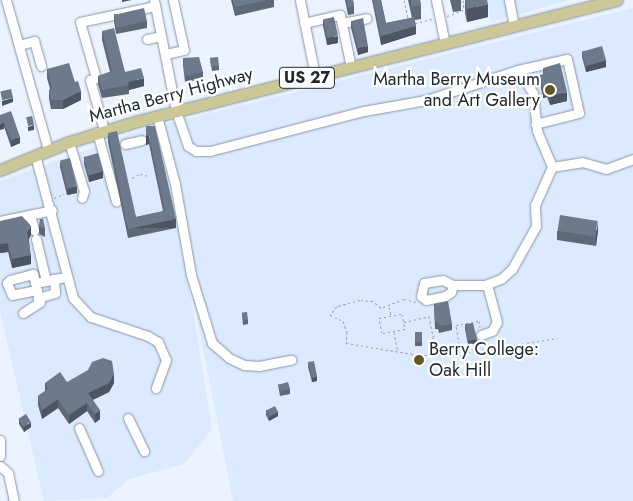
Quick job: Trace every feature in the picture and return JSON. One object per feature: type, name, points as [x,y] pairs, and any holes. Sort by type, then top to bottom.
[{"type":"main road","name":"Martha Berry Highway","points":[[0,170],[48,149],[100,131],[617,0]]},
{"type":"street","points":[[6,0],[48,149]]},
{"type":"street","points":[[165,54],[184,50],[173,0]]},
{"type":"street","points":[[300,0],[315,76]]},
{"type":"street","points":[[436,0],[445,44]]},
{"type":"street","points":[[509,0],[514,26]]},
{"type":"street","points":[[116,201],[90,80],[96,78],[80,22],[155,3],[176,111],[188,146],[196,151],[210,151],[364,110],[426,100],[518,70],[567,59],[579,112],[535,124]]},
{"type":"street","points":[[304,23],[340,15],[351,67]]},
{"type":"street","points":[[342,23],[367,18]]},
{"type":"street","points":[[147,39],[161,36]]},
{"type":"street","points":[[19,45],[34,41],[41,66]]},
{"type":"street","points":[[22,58],[37,54]]},
{"type":"street","points":[[518,70],[533,93],[535,124],[544,154],[552,168]]},
{"type":"street","points":[[157,116],[175,184],[191,275],[212,343],[229,358],[244,365],[259,366],[292,360]]},
{"type":"street","points":[[42,124],[52,121]]},
{"type":"street","points":[[124,144],[142,140]]},
{"type":"street","points":[[69,142],[84,191],[82,198]]},
{"type":"street","points":[[35,155],[52,210],[73,298],[85,314],[158,342],[166,364],[156,388]]},
{"type":"street","points":[[552,168],[582,162],[606,169],[633,159]]},
{"type":"street","points":[[453,285],[452,292],[445,296],[424,298],[420,290],[424,283],[443,280],[453,285],[487,285],[512,269],[531,236],[537,221],[535,205],[552,168]]},
{"type":"street","points":[[0,221],[52,210]]},
{"type":"street","points":[[30,215],[55,294],[37,290]]},
{"type":"street","points":[[37,290],[51,280],[67,277]]},
{"type":"street","points":[[481,334],[492,331],[497,322],[487,285]]},
{"type":"street","points":[[23,313],[40,302],[37,290]]},
{"type":"street","points":[[128,418],[144,451]]},
{"type":"street","points":[[79,428],[98,471]]},
{"type":"street","points":[[0,440],[0,456]]},
{"type":"street","points":[[0,466],[8,473],[14,501]]},
{"type":"path","points":[[404,0],[409,24]]},
{"type":"path","points":[[463,0],[465,10]]},
{"type":"path","points":[[132,178],[140,174],[149,176]]},
{"type":"path","points":[[49,201],[64,194]]},
{"type":"path","points":[[424,298],[416,302],[404,299],[389,307],[381,308],[373,301],[360,300],[337,306],[330,315],[343,321],[347,332],[346,342],[398,352],[450,355],[558,338]]},
{"type":"path","points":[[389,307],[391,316]]},
{"type":"path","points":[[402,314],[404,322],[405,329],[382,333],[379,318],[402,314]]},
{"type":"path","points":[[404,322],[430,316],[435,348],[459,344],[456,325],[479,321],[481,334]]},
{"type":"path","points":[[394,331],[398,352]]},
{"type":"path","points":[[449,346],[450,355]]},
{"type":"shaded area","points":[[487,0],[570,0],[491,22]]},
{"type":"shaded area","name":"Berry College: Oak Hill","points":[[633,8],[633,501],[233,501],[183,248],[212,429],[184,464],[129,479],[107,498],[44,501],[0,311],[0,181],[156,125],[169,181],[158,126]]},
{"type":"building","points":[[233,0],[267,0],[235,7]]},
{"type":"building","points":[[347,0],[353,0],[354,6],[348,7]]},
{"type":"building","points":[[373,0],[381,0],[386,23],[414,17],[416,26],[381,36]]},
{"type":"building","points":[[411,0],[420,0],[421,6],[412,7]]},
{"type":"building","points":[[465,0],[487,0],[488,4],[467,9]]},
{"type":"building","points":[[144,8],[147,21],[117,28],[114,15]]},
{"type":"building","points":[[334,17],[338,36],[327,38],[323,19]]},
{"type":"building","points":[[363,18],[368,46],[358,48],[351,21]]},
{"type":"building","points":[[114,28],[125,72],[141,68],[144,78],[128,82],[129,85],[102,90],[98,76],[112,71],[102,31]]},
{"type":"building","points":[[602,46],[606,60],[586,66],[582,52]]},
{"type":"building","points":[[199,57],[203,72],[185,76],[183,58]]},
{"type":"building","points":[[218,57],[219,66],[211,67],[210,58]]},
{"type":"building","points":[[69,63],[75,82],[78,81],[81,91],[63,100],[51,100],[49,90],[52,89],[47,69]]},
{"type":"building","points":[[560,63],[567,92],[550,96],[547,88],[543,89],[540,75],[544,74],[543,68]]},
{"type":"building","points":[[11,89],[13,98],[2,100],[0,91]]},
{"type":"building","points":[[11,111],[20,137],[11,140],[4,122],[0,124],[0,115]]},
{"type":"building","points":[[32,116],[34,125],[28,126],[26,117]]},
{"type":"building","points":[[146,126],[155,126],[176,219],[128,229],[108,133],[117,131],[136,217],[165,211],[149,135],[146,136]]},
{"type":"building","points":[[98,153],[103,171],[89,175],[84,157]]},
{"type":"building","points":[[70,158],[77,186],[67,189],[60,160]]},
{"type":"building","points":[[560,215],[598,221],[595,237],[557,231]]},
{"type":"building","points":[[22,216],[31,226],[27,232],[31,255],[12,259],[8,243],[0,244],[0,221]]},
{"type":"building","points":[[40,219],[43,219],[45,228],[39,225]]},
{"type":"building","points":[[448,301],[452,324],[439,326],[438,322],[435,322],[434,304]]},
{"type":"building","points":[[247,312],[248,320],[243,321],[242,313]]},
{"type":"building","points":[[473,323],[477,339],[468,341],[465,324]]},
{"type":"building","points":[[415,332],[422,332],[422,342],[415,342]]},
{"type":"building","points":[[103,358],[112,361],[114,374],[109,383],[88,393],[100,410],[95,414],[87,403],[69,415],[58,399],[42,410],[38,396],[49,388],[45,383],[60,372],[67,382],[88,370],[92,362]]},
{"type":"building","points":[[314,361],[317,376],[312,378],[308,362]]},
{"type":"building","points":[[288,382],[290,389],[280,391],[278,385]]},
{"type":"building","points":[[275,406],[278,412],[269,417],[266,411]]},
{"type":"building","points":[[26,414],[31,422],[23,426],[18,419]]},
{"type":"place","name":"Martha Berry Museum and Art Gallery","points":[[550,90]]},
{"type":"place","name":"Berry College: Oak Hill","points":[[419,360]]}]
